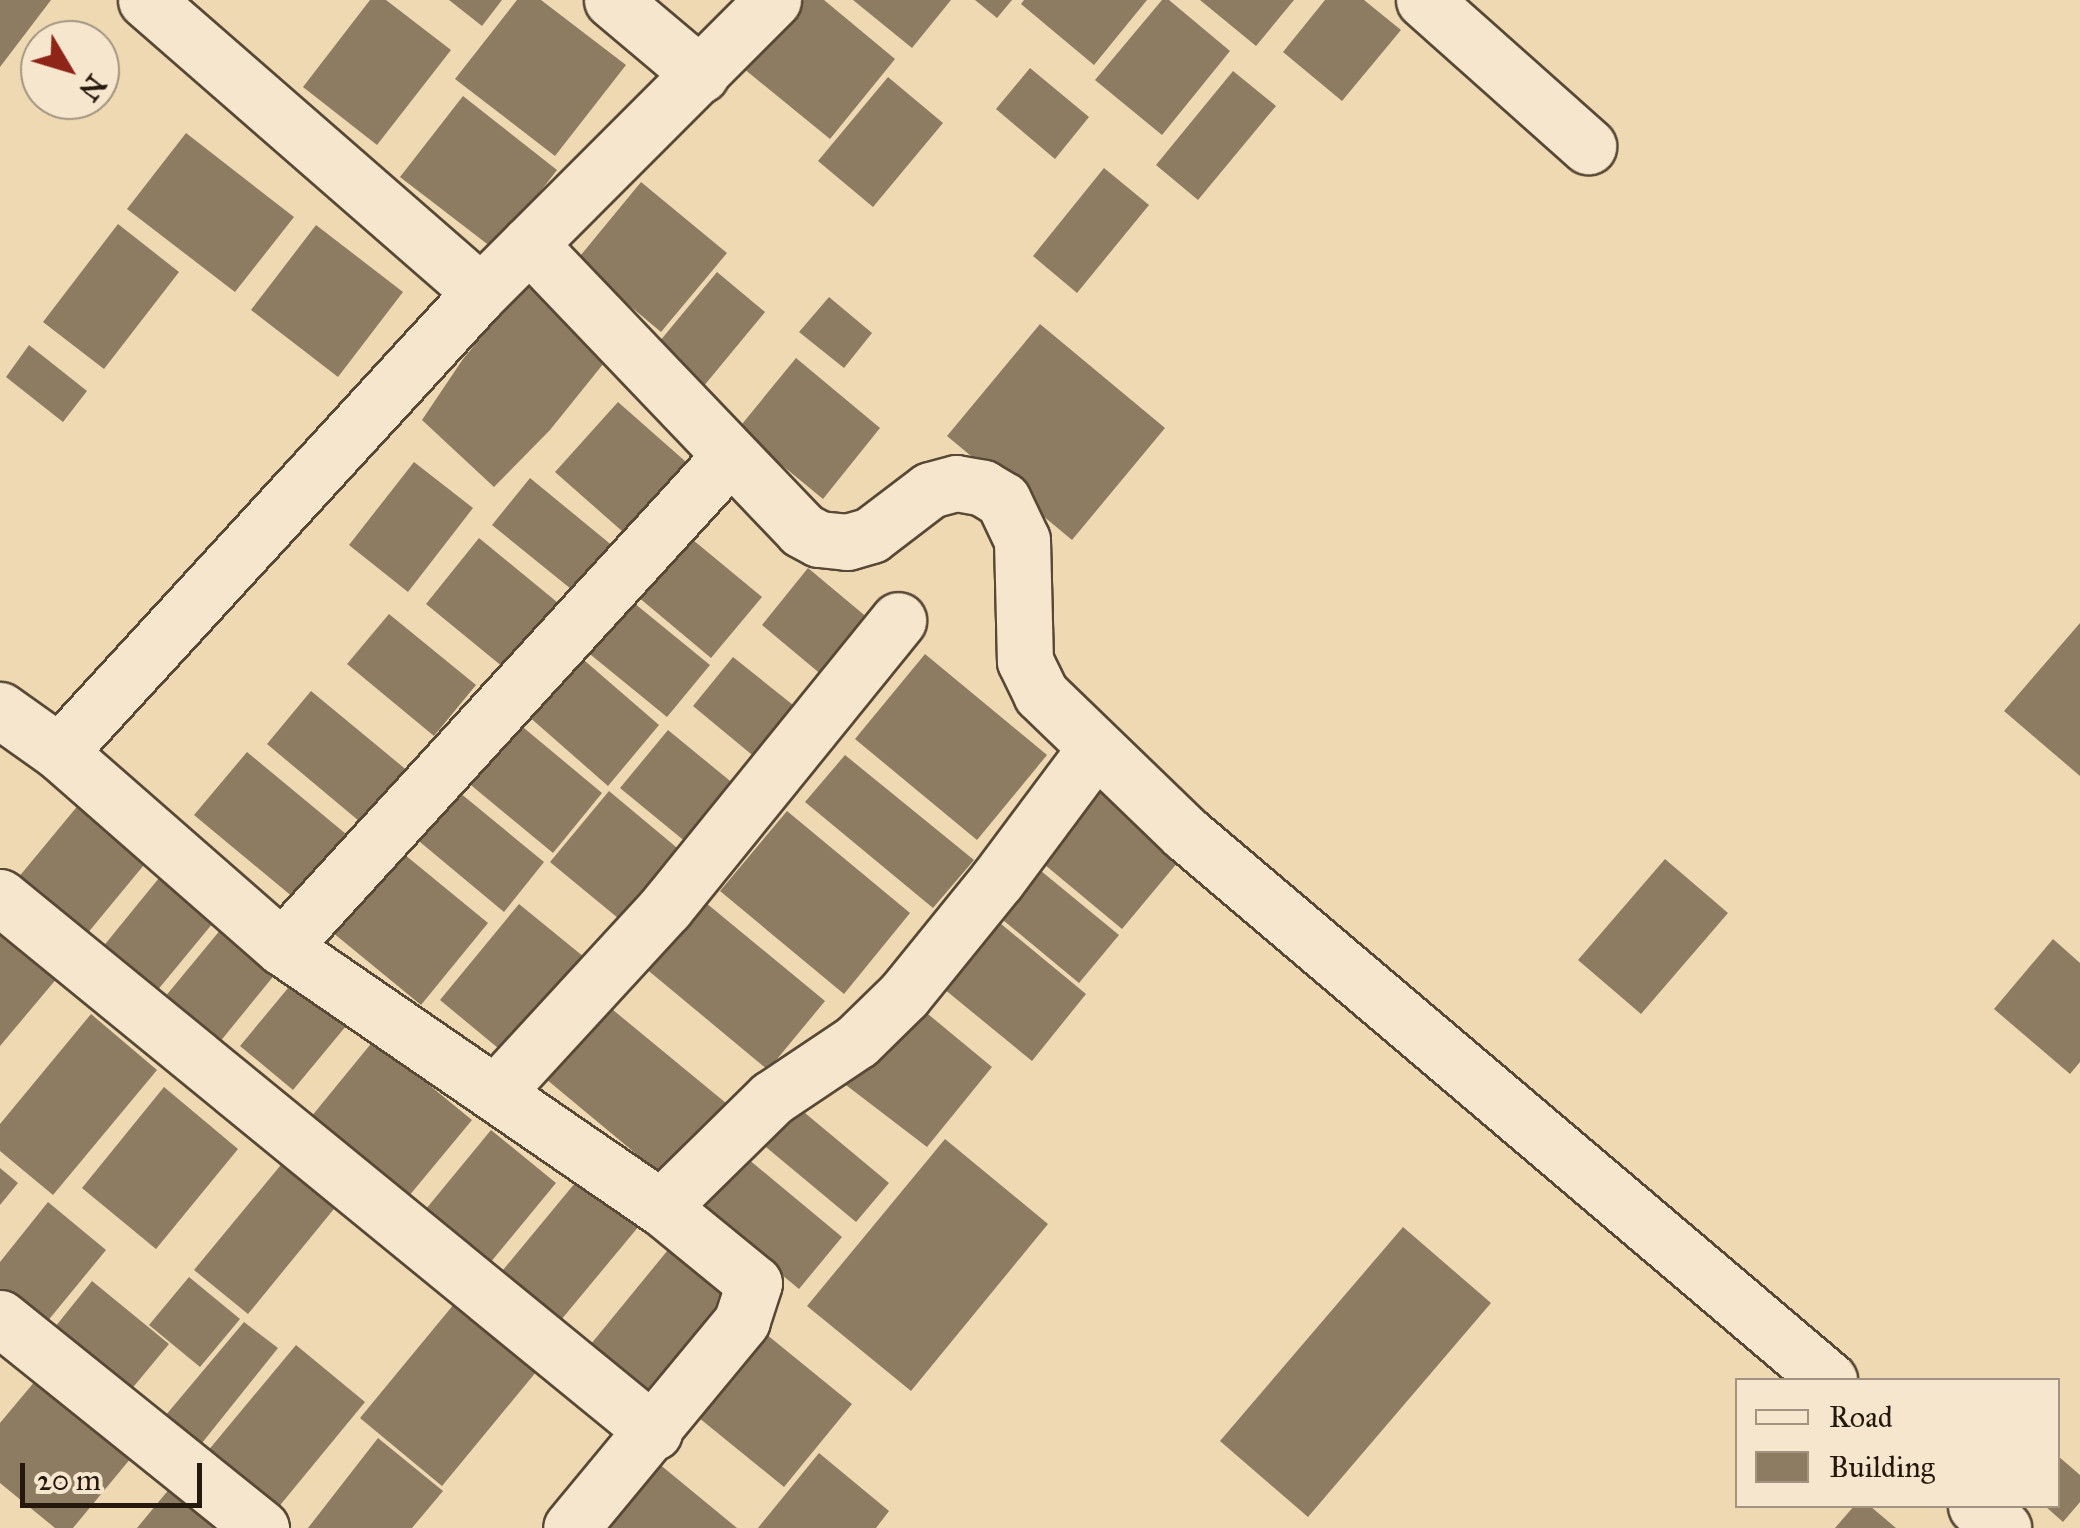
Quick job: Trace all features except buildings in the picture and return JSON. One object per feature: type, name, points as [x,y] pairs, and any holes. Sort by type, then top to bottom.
[{"type":"street","points":[[146,0],[482,292]]},
{"type":"street","points":[[612,0],[702,75]]},
{"type":"street","points":[[59,752],[482,292],[773,0]]},
{"type":"street","points":[[1424,0],[1588,146]]},
{"type":"street","points":[[529,244],[802,530],[820,539],[847,542],[871,535],[930,490],[956,482],[982,488],[1003,500],[1022,540],[1025,661],[1031,680],[1095,749],[1184,832],[1827,1378]]},
{"type":"street","points":[[282,946],[730,456]]},
{"type":"street","points":[[496,1092],[666,907],[898,620]]},
{"type":"street","points":[[0,710],[59,752],[282,946],[660,1207],[754,1282],[742,1321],[654,1432],[570,1528]]},
{"type":"street","points":[[660,1207],[772,1098],[856,1041],[904,995],[1095,749]]},
{"type":"street","points":[[0,897],[654,1432]]},
{"type":"street","points":[[0,1318],[261,1528]]},
{"type":"street","points":[[1978,1508],[2003,1528]]}]
